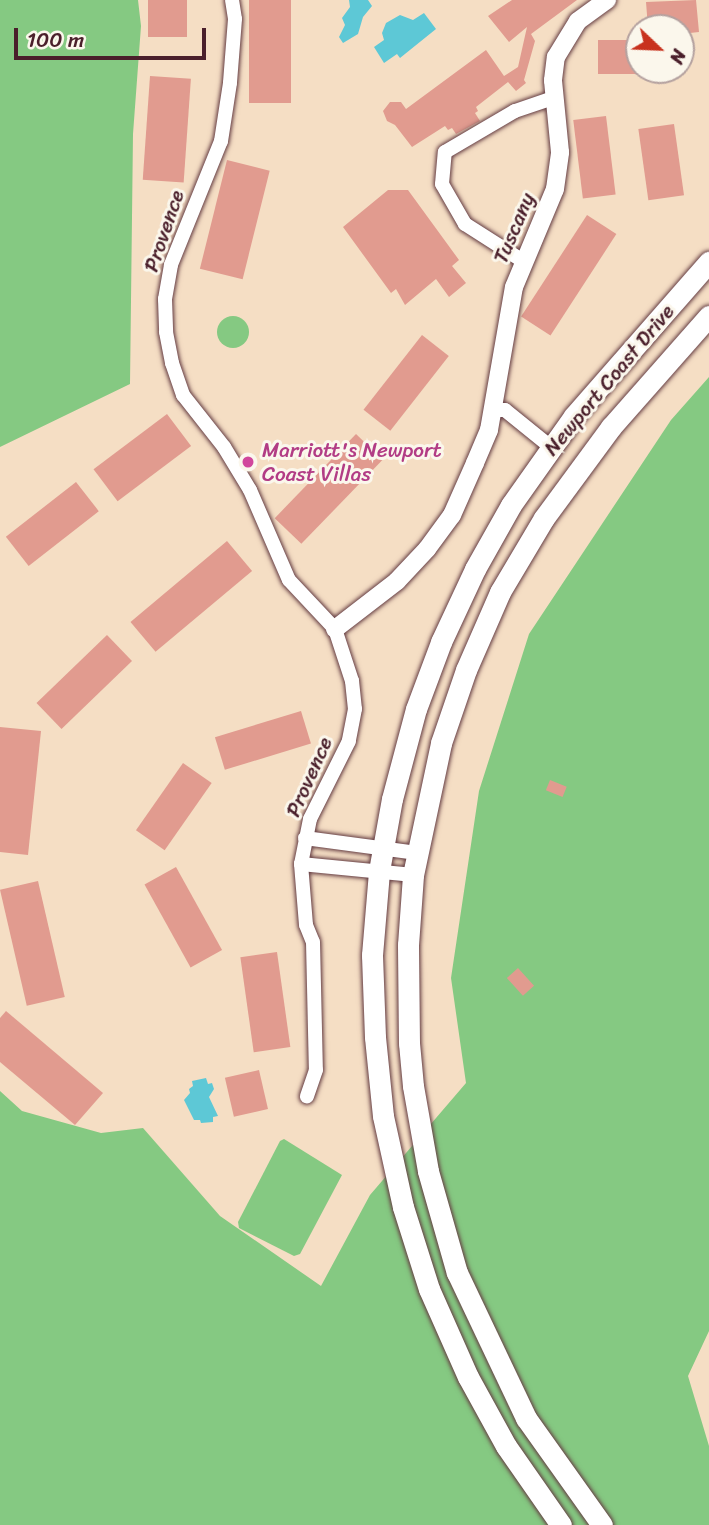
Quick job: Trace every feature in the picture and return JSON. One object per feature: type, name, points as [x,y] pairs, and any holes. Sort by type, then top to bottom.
[{"type":"main road","name":"Newport Coast Drive","points":[[561,1525],[506,1446],[468,1377],[429,1289],[403,1207],[383,1115],[375,1037],[372,955],[379,871],[392,799],[412,722],[441,642],[511,505],[574,416],[709,262]]},
{"type":"main road","name":"Newport Coast Drive","points":[[602,1525],[526,1418],[457,1273],[428,1171],[413,1086],[409,1043],[408,945],[413,875],[441,743],[466,670],[500,592],[544,518],[611,427],[709,316]]},
{"type":"street","name":"Provence","points":[[232,0],[234,19],[230,83],[221,141],[172,265],[164,299],[166,332],[183,395],[224,447],[250,490],[289,580],[335,629],[352,681],[355,709],[349,741],[324,787],[305,838],[301,864],[301,888],[306,925],[313,942],[314,968],[316,1070],[307,1096]]},
{"type":"street","name":"Tuscany","points":[[335,629],[397,581],[452,515],[489,430],[514,287],[555,189],[560,152],[553,79],[556,57],[578,21],[607,0]]},
{"type":"street","points":[[523,261],[465,224],[442,184],[445,152],[515,111],[556,97]]},
{"type":"street","points":[[493,410],[505,410],[552,448]]},
{"type":"street","name":"Provence","points":[[305,838],[417,853]]},
{"type":"street","points":[[301,864],[413,875]]},
{"type":"green space","points":[[0,0],[138,0],[141,26],[133,134],[130,384],[0,447]]},
{"type":"green space","points":[[233,316],[245,320],[249,332],[245,344],[233,348],[221,344],[217,332],[221,320]]},
{"type":"green space","points":[[709,377],[709,1331],[688,1376],[709,1446],[709,1525],[0,1525],[0,1091],[22,1111],[101,1133],[143,1128],[220,1216],[321,1286],[370,1195],[466,1083],[451,978],[479,791],[529,634],[671,420]]},
{"type":"green space","points":[[284,1139],[342,1175],[300,1254],[294,1256],[239,1228],[238,1222],[280,1141]]},
{"type":"water","points":[[349,0],[368,0],[372,6],[363,17],[358,34],[343,43],[339,37],[345,25],[342,18],[350,7]]},
{"type":"water","points":[[424,13],[436,29],[400,58],[397,54],[384,63],[374,47],[384,40],[382,33],[386,23],[400,15],[413,20]]},
{"type":"water","points":[[206,1078],[214,1089],[209,1097],[218,1116],[213,1117],[213,1122],[201,1123],[200,1120],[194,1120],[184,1100],[193,1086],[192,1081]]},
{"type":"building","points":[[148,0],[187,0],[187,37],[148,37]]},
{"type":"building","points":[[249,0],[291,0],[291,103],[249,103]]},
{"type":"building","points":[[512,0],[577,0],[531,34],[535,41],[524,80],[526,83],[516,91],[508,82],[476,107],[478,111],[475,113],[480,121],[456,134],[452,128],[448,130],[445,126],[412,147],[395,125],[387,121],[383,111],[390,102],[401,102],[406,109],[486,50],[504,76],[518,67],[527,27],[509,42],[488,16]]},
{"type":"building","points":[[696,0],[699,32],[695,32],[695,14],[647,14],[646,2]]},
{"type":"building","points":[[598,40],[625,40],[625,74],[598,74]]},
{"type":"building","points":[[150,76],[191,79],[184,183],[143,180]]},
{"type":"building","points":[[606,116],[616,194],[583,198],[573,120]]},
{"type":"building","points":[[674,124],[684,195],[648,200],[638,129]]},
{"type":"building","points":[[227,160],[270,171],[243,279],[200,269]]},
{"type":"building","points":[[388,190],[408,190],[459,260],[452,266],[466,283],[449,297],[436,279],[405,305],[396,289],[391,293],[343,227]]},
{"type":"building","points":[[587,215],[616,234],[550,336],[521,316]]},
{"type":"building","points":[[422,335],[449,356],[390,431],[364,410]]},
{"type":"building","points":[[167,414],[191,446],[118,501],[94,469]]},
{"type":"building","points":[[356,434],[383,460],[301,544],[275,518]]},
{"type":"building","points":[[76,482],[99,511],[29,566],[6,537]]},
{"type":"building","points":[[227,541],[252,571],[156,652],[130,622]]},
{"type":"building","points":[[107,635],[132,661],[62,729],[37,703]]},
{"type":"building","points":[[301,711],[311,744],[225,770],[215,737]]},
{"type":"building","points":[[0,727],[41,731],[28,855],[0,852]]},
{"type":"building","points":[[183,763],[212,783],[165,850],[136,830]]},
{"type":"building","points":[[550,780],[567,787],[563,797],[546,790]]},
{"type":"building","points":[[176,867],[222,950],[191,968],[145,884]]},
{"type":"building","points":[[38,881],[65,997],[27,1006],[0,890]]},
{"type":"building","points":[[277,952],[290,1047],[254,1052],[240,957]]},
{"type":"building","points":[[518,968],[534,986],[523,996],[507,978]]},
{"type":"building","points":[[6,1011],[103,1093],[75,1125],[0,1062],[0,1018]]},
{"type":"building","points":[[259,1070],[268,1109],[234,1117],[225,1078]]},
{"type":"place","name":"Marriott's Newport Coast Villas","points":[[248,462]]}]
